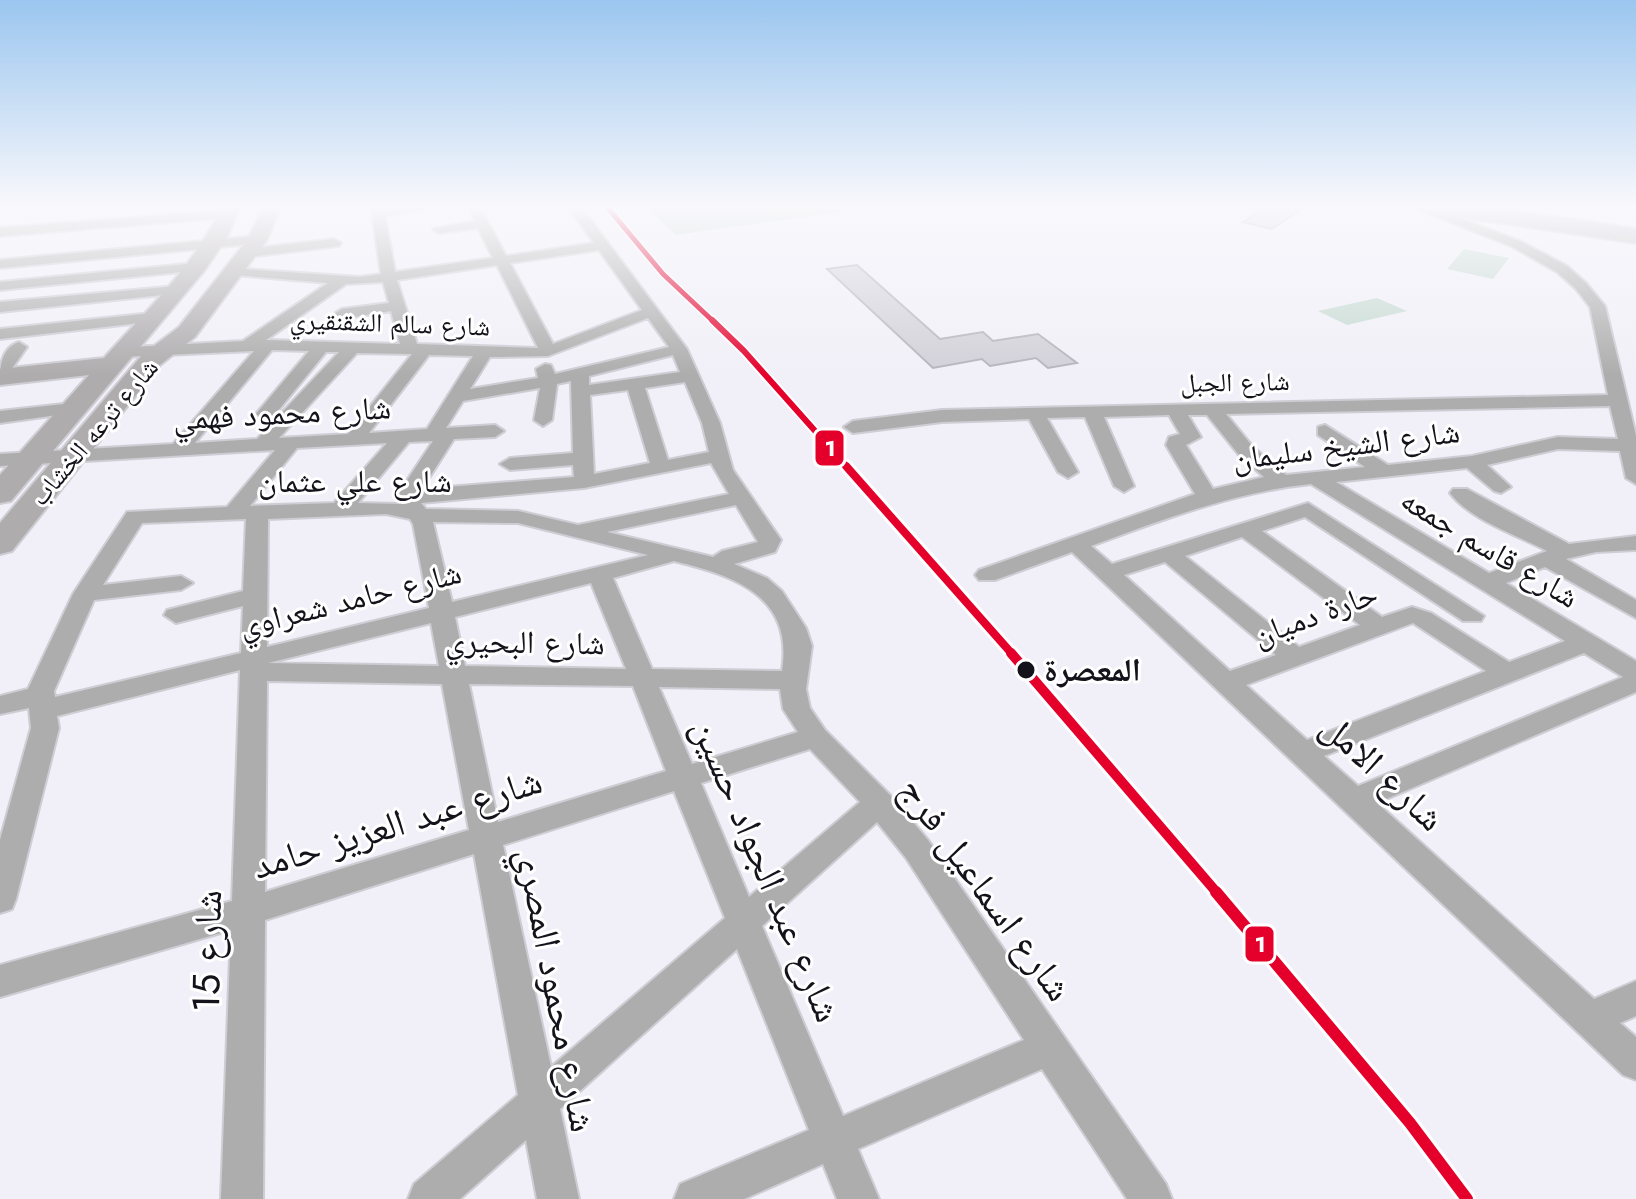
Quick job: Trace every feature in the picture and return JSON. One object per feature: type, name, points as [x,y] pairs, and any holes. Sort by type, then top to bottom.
[{"type":"street","points":[[0,274],[63,263]]},
{"type":"street","points":[[0,286],[100,263]]},
{"type":"street","name":"شارع ترعه الخشاب","points":[[0,494],[177,290],[197,263]]},
{"type":"street","name":"شارع ترعه الخشاب","points":[[0,544],[151,360],[187,332],[241,263]]},
{"type":"street","points":[[277,263],[342,280],[480,263]]},
{"type":"street","points":[[353,440],[417,350],[397,306],[387,263]]},
{"type":"street","points":[[501,263],[542,352],[549,381],[543,420]]},
{"type":"street","points":[[615,263],[679,349],[711,423],[718,456],[770,544],[730,556],[717,565]]},
{"type":"street","points":[[1546,263],[1575,279],[1597,306],[1636,478]]},
{"type":"street","points":[[248,345],[342,280]]},
{"type":"street","points":[[0,307],[177,290]]},
{"type":"street","points":[[342,314],[397,306]]},
{"type":"street","name":"شارع سالم الشقنقيري","points":[[115,358],[169,348],[248,345],[542,352],[652,311]]},
{"type":"street","points":[[0,334],[152,318]]},
{"type":"street","points":[[181,447],[268,345]]},
{"type":"street","points":[[265,414],[322,346]]},
{"type":"street","points":[[0,375],[19,347]]},
{"type":"street","points":[[264,443],[352,348]]},
{"type":"street","points":[[580,382],[679,349]]},
{"type":"street","points":[[414,505],[456,397],[484,352]]},
{"type":"street","points":[[0,375],[115,358]]},
{"type":"street","points":[[456,397],[549,381],[635,384],[691,376]]},
{"type":"street","points":[[580,382],[584,482]]},
{"type":"street","points":[[635,384],[661,468]]},
{"type":"street","points":[[503,411],[510,389]]},
{"type":"street","name":"شارع الجبل","points":[[853,427],[942,416],[1618,400]]},
{"type":"street","points":[[1175,409],[1191,437],[1176,441],[1176,445],[1207,497]]},
{"type":"street","points":[[1212,409],[1246,451],[1280,480]]},
{"type":"street","points":[[1092,411],[1124,486]]},
{"type":"street","points":[[1035,413],[1068,472]]},
{"type":"street","points":[[0,417],[69,414]]},
{"type":"street","points":[[0,427],[69,414]]},
{"type":"street","name":"شارع محمود فهمي","points":[[0,460],[72,453],[495,431]]},
{"type":"street","points":[[1325,431],[1381,469]]},
{"type":"street","points":[[340,510],[402,438]]},
{"type":"street","points":[[246,512],[291,443]]},
{"type":"street","points":[[505,489],[513,443]]},
{"type":"street","name":"شارع الشيخ سليمان","points":[[987,575],[1207,497],[1280,480],[1472,462],[1558,443],[1629,445]]},
{"type":"street","points":[[414,505],[505,489],[584,482],[718,456]]},
{"type":"street","points":[[510,464],[583,458]]},
{"type":"street","points":[[1472,462],[1501,487]]},
{"type":"street","name":"شارع قاسم جمعه","points":[[1312,476],[1485,584],[1636,673]]},
{"type":"street","points":[[1460,493],[1636,610]]},
{"type":"street","name":"شارع علي عثمان","points":[[572,533],[742,498]]},
{"type":"street","name":"شارع علي عثمان","points":[[85,594],[135,517],[414,505],[518,517],[572,533],[717,565]]},
{"type":"street","name":"شارع محمود المصري","points":[[414,505],[441,612],[558,1199]]},
{"type":"street","points":[[1108,573],[1312,510],[1472,616]]},
{"type":"street","name":"شارع 15","points":[[242,1199],[255,596],[246,512]]},
{"type":"street","points":[[1245,529],[1377,626]]},
{"type":"street","name":"شارع الامل","points":[[1074,542],[1636,1062]]},
{"type":"street","points":[[1485,584],[1554,554],[1602,543],[1636,543]]},
{"type":"street","points":[[1168,553],[1295,657]]},
{"type":"street","name":"شارع حامد شعراوي","points":[[2,701],[43,702],[254,665],[441,612],[671,556]]},
{"type":"street","name":"شارع اسماعيل فرج","points":[[717,565],[759,583],[785,612],[799,646],[793,689],[797,709],[815,737],[879,803],[917,849],[1151,1199]]},
{"type":"street","name":"شارع عبد الجواد حسين","points":[[599,573],[858,1199]]},
{"type":"street","points":[[0,899],[45,728],[43,702],[85,594],[181,583]]},
{"type":"street","points":[[176,615],[255,596]]},
{"type":"street","points":[[1438,629],[1514,601]]},
{"type":"street","name":"حارة دميان","points":[[1227,682],[1412,615],[1507,673]]},
{"type":"street","points":[[1303,753],[1584,643]]},
{"type":"street","name":"شارع البحيري","points":[[254,665],[453,675],[796,680]]},
{"type":"street","points":[[1354,800],[1636,682]]},
{"type":"street","name":"شارع عبد العزيز حامد","points":[[0,981],[248,911],[815,737]]},
{"type":"street","points":[[429,1199],[744,925],[879,803]]},
{"type":"street","points":[[1591,1018],[1636,998]]},
{"type":"street","points":[[695,1199],[1050,1047]]},
{"type":"green space","points":[[1452,263],[1505,263],[1493,279],[1447,269]]},
{"type":"green space","points":[[1377,298],[1407,311],[1347,325],[1318,311]]},
{"type":"building","points":[[857,265],[940,339],[983,332],[993,341],[1038,334],[1077,363],[1048,368],[1036,358],[990,366],[982,359],[933,368],[827,269]]},
{"type":"transit line","name":"1","points":[[654,263],[744,351],[1101,755],[1410,1123],[1467,1199]]},
{"type":"place","name":"المعصرة","points":[[1026,670]]}]
